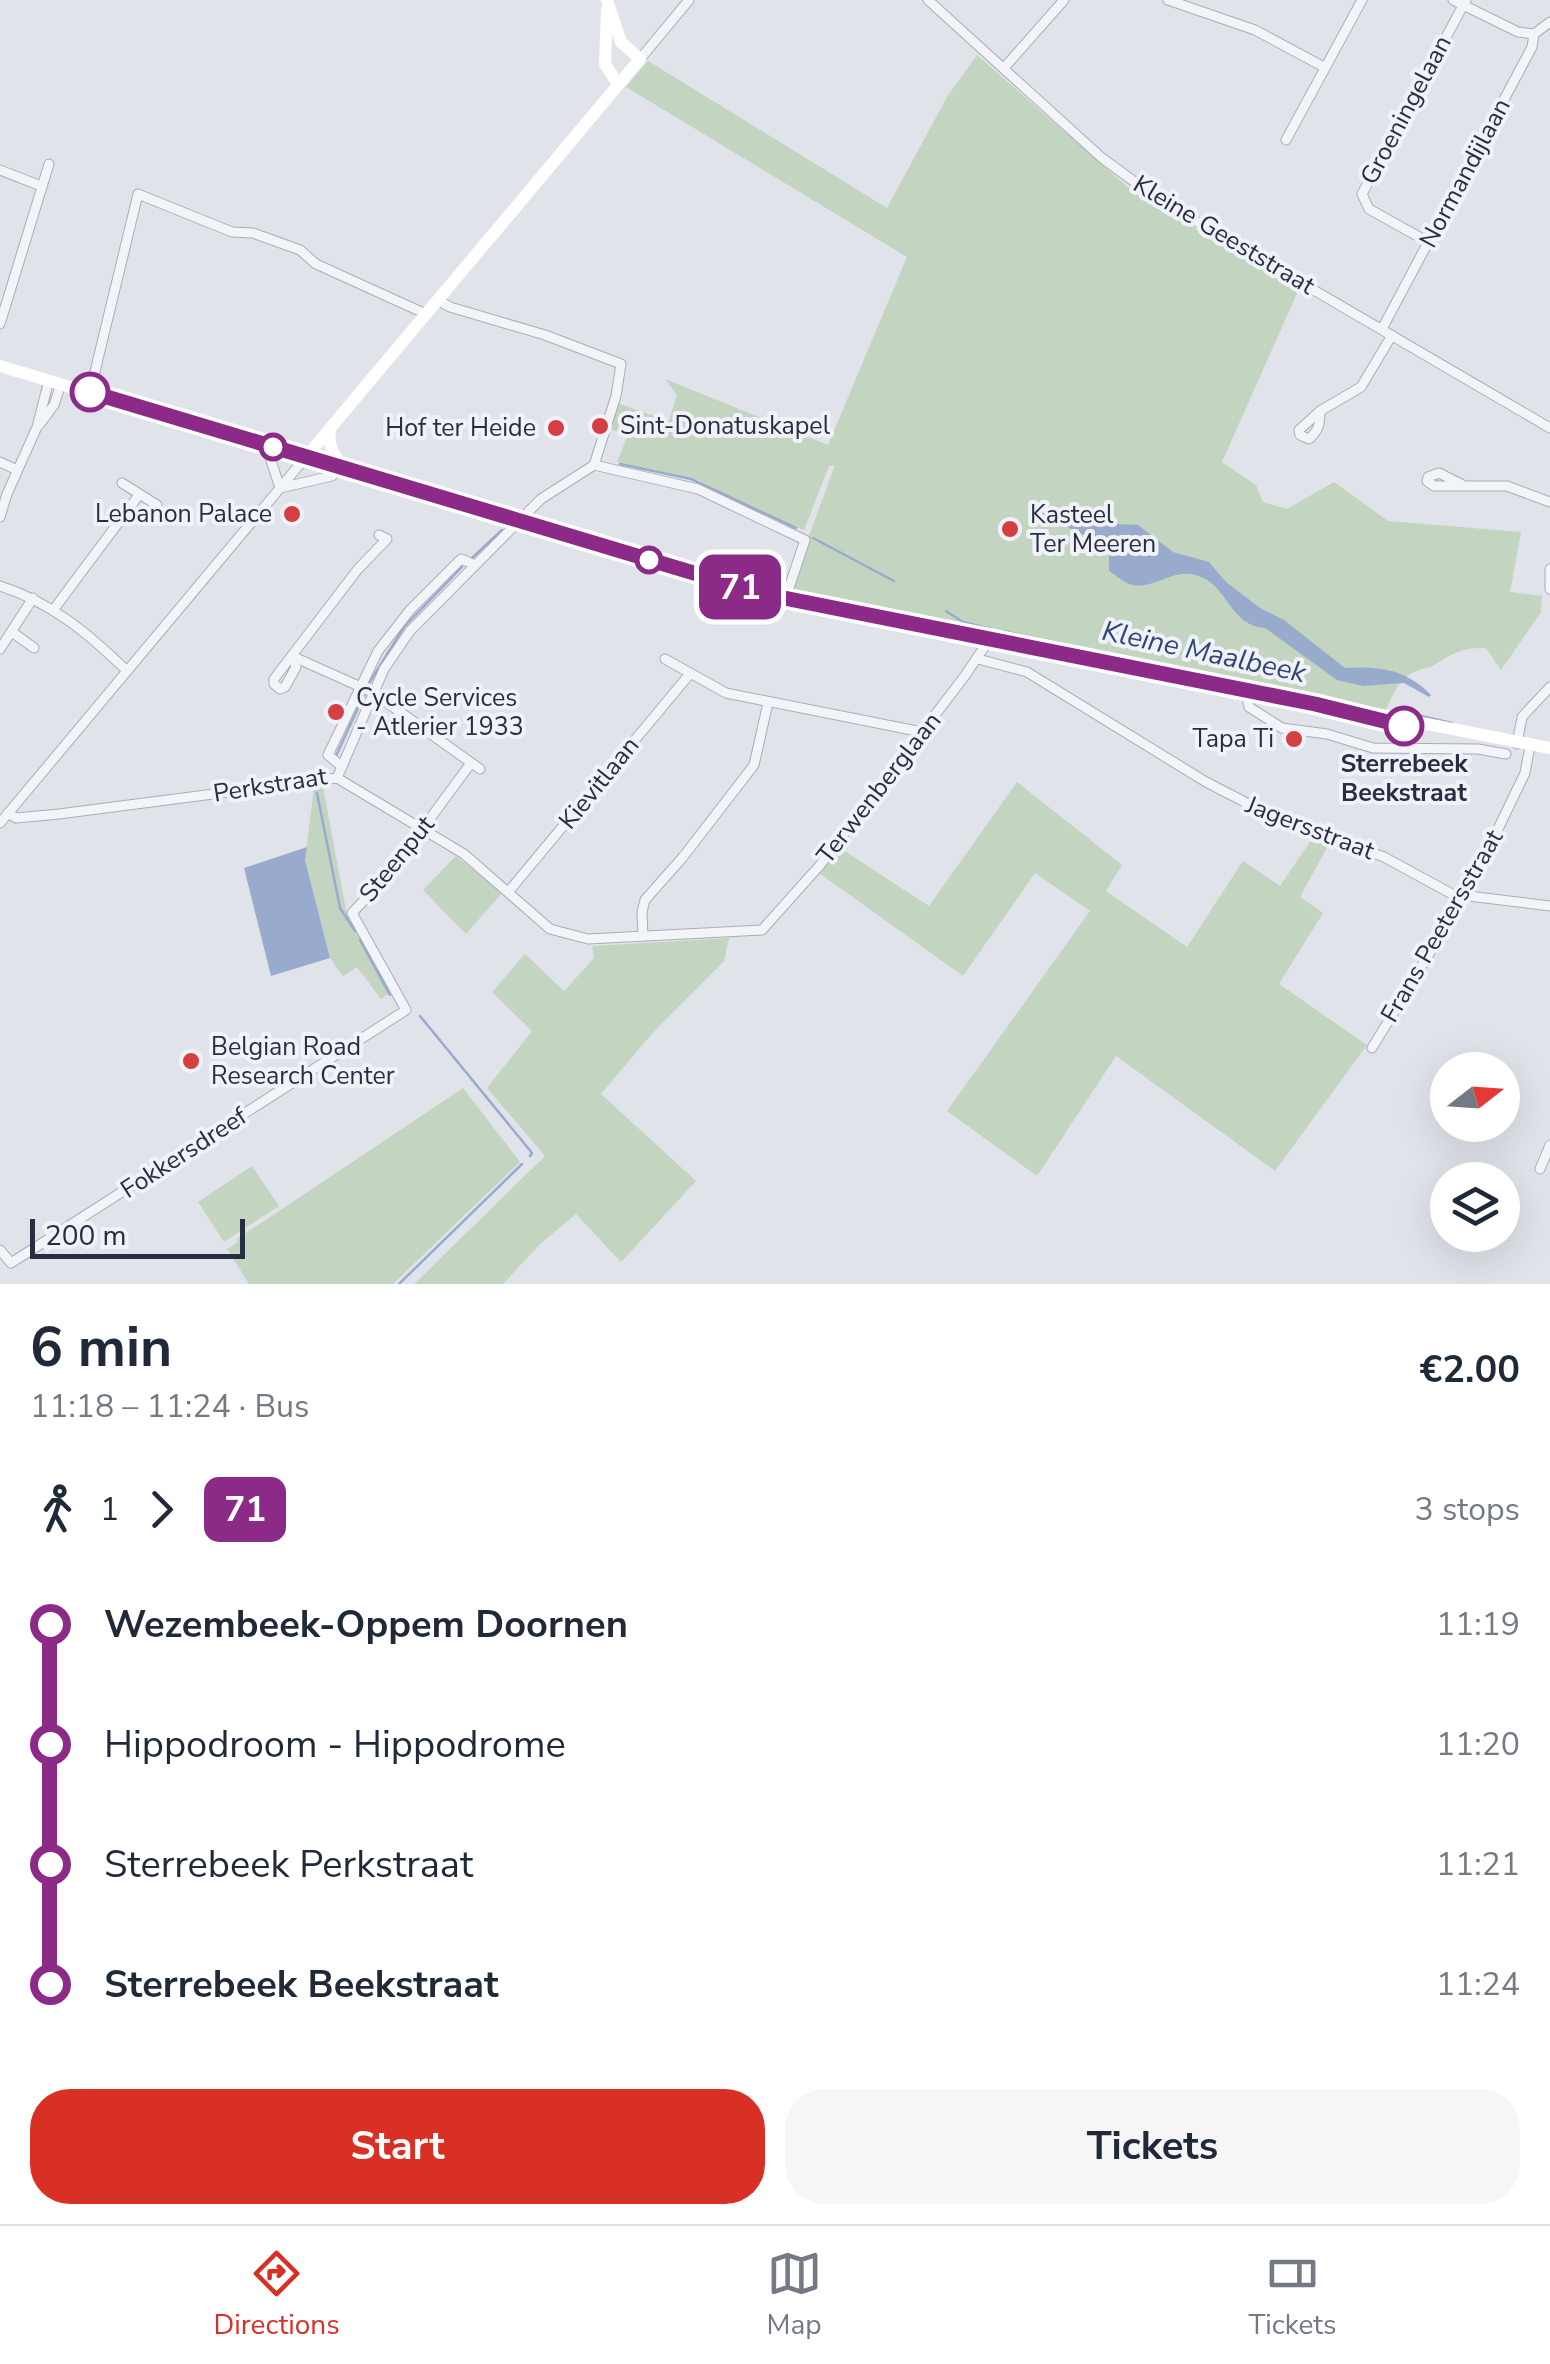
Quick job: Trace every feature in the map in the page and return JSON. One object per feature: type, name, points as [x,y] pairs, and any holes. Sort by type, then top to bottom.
[{"type":"main road","points":[[306,456],[640,58],[621,42],[607,1]]},
{"type":"main road","points":[[607,1],[605,64],[618,84]]},
{"type":"main road","points":[[0,366],[785,600],[1245,690],[1438,733],[1550,748]]},
{"type":"main road","points":[[331,426],[329,438],[334,456],[354,470]]},
{"type":"street","points":[[640,58],[688,0]]},
{"type":"street","name":"Kleine Geeststraat","points":[[928,0],[1102,158],[1158,199],[1550,428]]},
{"type":"street","points":[[1168,0],[1254,30],[1324,66]]},
{"type":"street","points":[[1286,140],[1362,0]]},
{"type":"street","points":[[1004,68],[1060,1]]},
{"type":"street","points":[[1461,2],[1518,32],[1534,34],[1550,22]]},
{"type":"street","name":"Groeningelaan","points":[[1428,242],[1369,209],[1362,194],[1461,2]]},
{"type":"street","name":"Normandijlaan","points":[[1382,329],[1532,47],[1534,34]]},
{"type":"street","points":[[0,324],[49,164]]},
{"type":"street","points":[[0,170],[41,186]]},
{"type":"street","points":[[90,392],[138,194],[232,232],[253,233],[300,250],[316,264],[426,314]]},
{"type":"street","points":[[438,300],[622,364],[594,464],[698,489],[805,540],[785,600]]},
{"type":"street","points":[[1320,412],[1361,388],[1392,335]]},
{"type":"street","points":[[0,517],[37,427],[54,405],[55,382]]},
{"type":"street","points":[[266,445],[280,488]]},
{"type":"street","points":[[0,824],[306,456]]},
{"type":"street","points":[[0,462],[17,470]]},
{"type":"street","name":"Perkstraat","points":[[8,814],[16,818],[58,814],[337,778],[372,692],[410,630],[545,496],[594,464]]},
{"type":"street","points":[[280,488],[332,476]]},
{"type":"street","points":[[122,483],[156,506]]},
{"type":"street","points":[[1461,484],[1507,486],[1550,502]]},
{"type":"street","points":[[54,609],[139,494]]},
{"type":"street","name":"Steenput","points":[[379,536],[388,539],[358,569],[294,657],[372,692],[476,766],[390,874],[352,913],[406,1010]]},
{"type":"street","points":[[340,766],[328,754],[378,651],[425,595],[462,559],[475,565]]},
{"type":"street","points":[[1550,569],[1550,589]]},
{"type":"street","points":[[0,586],[54,609],[127,670]]},
{"type":"street","points":[[0,649],[34,598]]},
{"type":"street","points":[[12,632],[34,648]]},
{"type":"street","name":"Terwenberglaan","points":[[643,936],[762,930],[821,864],[988,640]]},
{"type":"street","name":"Jagersstraat","points":[[978,658],[1027,672],[1242,803],[1384,857],[1452,894],[1550,906]]},
{"type":"street","points":[[665,659],[726,693],[922,732]]},
{"type":"street","name":"Kievitlaan","points":[[510,892],[689,675]]},
{"type":"street","name":"Frans Peetersstraat","points":[[1372,1048],[1465,894],[1525,773],[1522,717],[1550,687]]},
{"type":"street","points":[[1245,690],[1248,706],[1282,728],[1322,732],[1382,749],[1466,749],[1506,754]]},
{"type":"street","points":[[337,778],[464,854],[550,929],[588,940],[643,936],[645,900],[754,764],[768,703]]},
{"type":"street","name":"Fokkersdreef","points":[[4,1259],[406,1010]]},
{"type":"street","points":[[1540,1169],[1550,1146]]},
{"type":"green space","points":[[977,55],[1130,189],[1298,291],[1222,462],[1256,485],[1263,502],[1287,509],[1334,482],[1388,521],[1521,532],[1510,592],[1542,596],[1541,612],[1501,670],[1486,648],[1459,652],[1402,681],[1385,713],[788,593],[835,465],[829,466],[804,530],[760,513],[698,480],[617,462],[628,435],[609,429],[617,403],[669,421],[677,395],[665,379],[828,445],[907,257],[626,87],[648,61],[887,208],[947,97]]},
{"type":"green space","points":[[1017,782],[1122,865],[1106,891],[1187,947],[1243,861],[1280,886],[1314,836],[1330,842],[1300,897],[1323,913],[1279,984],[1367,1045],[1275,1171],[1116,1056],[1037,1176],[947,1111],[1090,911],[1035,873],[963,976],[819,873],[837,846],[929,906]]},
{"type":"green space","points":[[323,787],[346,910],[392,991],[381,999],[357,967],[343,976],[330,958],[305,860],[314,788]]},
{"type":"green space","points":[[456,856],[502,893],[466,934],[423,890]]},
{"type":"green space","points":[[729,938],[724,961],[649,1037],[601,1094],[696,1181],[621,1262],[576,1214],[541,1243],[503,1284],[414,1284],[545,1156],[487,1088],[532,1031],[492,992],[525,954],[564,991],[594,958],[592,946]]},
{"type":"green space","points":[[463,1088],[520,1162],[393,1284],[249,1284],[227,1249],[237,1239]]},
{"type":"green space","points":[[252,1166],[279,1206],[224,1242],[198,1202]]},
{"type":"water","points":[[1048,506],[1115,524],[1138,525],[1173,552],[1209,562],[1226,582],[1260,608],[1284,620],[1345,668],[1391,671],[1422,686],[1431,695],[1404,683],[1363,686],[1337,680],[1265,628],[1244,620],[1217,588],[1199,576],[1180,574],[1138,586],[1126,583],[1109,571],[1109,547],[1040,514]]},
{"type":"water","points":[[307,847],[305,860],[330,958],[271,976],[244,868]]},
{"type":"waterway","points":[[620,464],[691,479],[796,528]]},
{"type":"waterway","points":[[472,558],[502,530]]},
{"type":"waterway","points":[[813,538],[894,581]]},
{"type":"waterway","points":[[368,685],[404,627],[462,567]]},
{"type":"waterway","name":"Kleine Maalbeek","points":[[946,611],[963,622],[991,629]]},
{"type":"waterway","name":"Kleine Maalbeek","points":[[1003,631],[1236,680]]},
{"type":"waterway","points":[[336,756],[364,695]]},
{"type":"waterway","name":"Kleine Maalbeek","points":[[1421,716],[1452,723]]},
{"type":"waterway","points":[[317,793],[340,908],[355,931]]},
{"type":"waterway","points":[[360,940],[390,995]]},
{"type":"waterway","points":[[420,1016],[532,1153],[530,1156]]},
{"type":"waterway","points":[[399,1284],[522,1164]]},
{"type":"bus line","name":"71","points":[[90,392],[785,600],[1315,704],[1404,726]]},
{"type":"place","name":"Sint-Donatuskapel","points":[[600,426]]},
{"type":"place","name":"Hof ter Heide","points":[[556,428]]},
{"type":"place","name":"Lebanon Palace","points":[[292,514]]},
{"type":"place","name":"Kasteel Ter Meeren","points":[[1010,529]]},
{"type":"place","name":"Cycle Services - Atlerier 1933","points":[[336,712]]},
{"type":"place","name":"Sterrebeek Beekstraat","points":[[1404,726]]},
{"type":"place","name":"Tapa Ti","points":[[1294,739]]},
{"type":"place","name":"Belgian Road Research Center","points":[[191,1061]]}]
